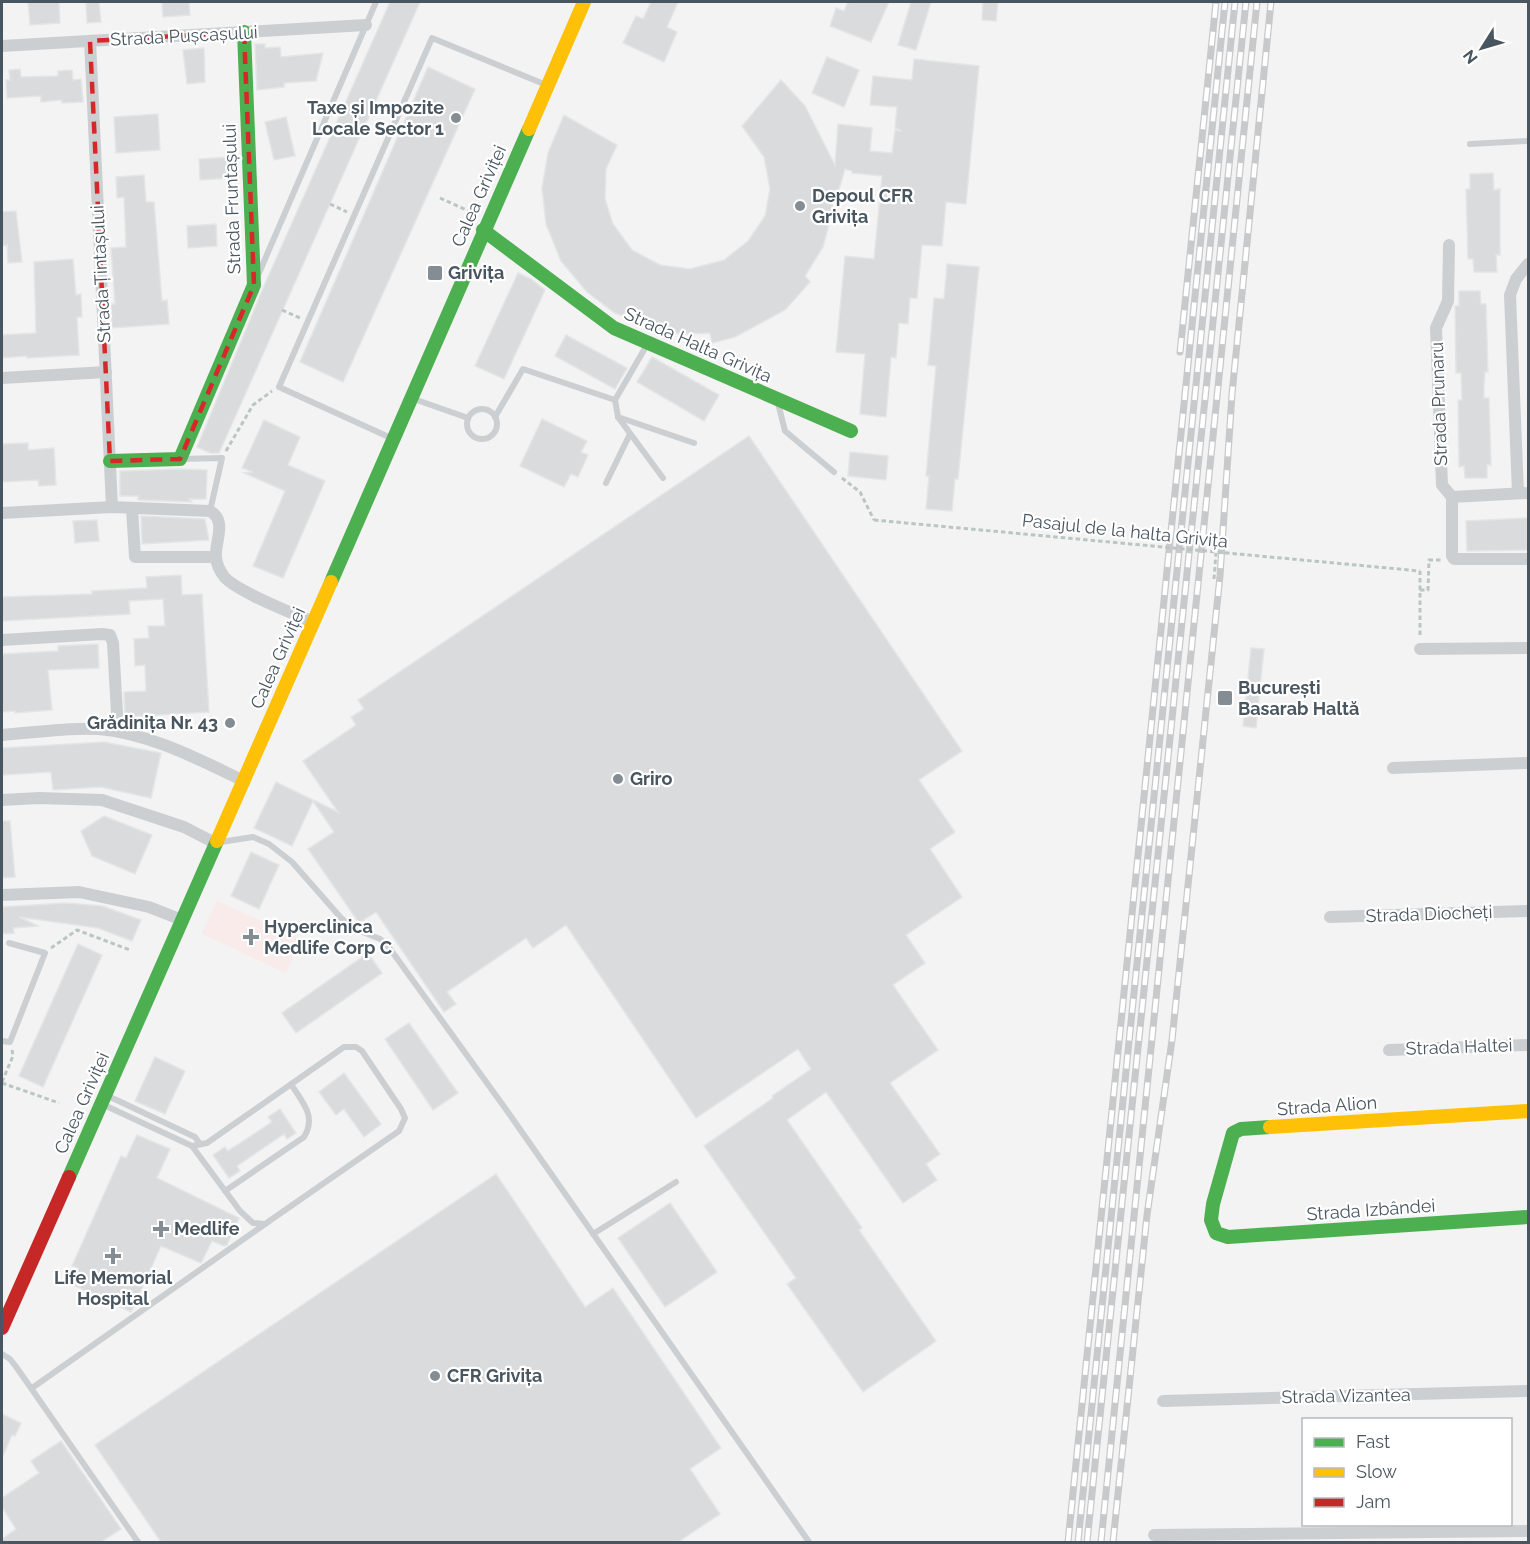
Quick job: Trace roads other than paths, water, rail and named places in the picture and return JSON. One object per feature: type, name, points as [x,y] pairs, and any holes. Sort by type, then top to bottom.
[{"type":"street","name":"Calea Griviței","points":[[2,1328],[584,2]]},
{"type":"street","name":"Strada Pușcașului","points":[[2,46],[366,25]]},
{"type":"street","name":"Strada Fruntașului","points":[[180,459],[254,285],[244,32]]},
{"type":"street","name":"Strada Țintașului","points":[[90,41],[112,507]]},
{"type":"street","name":"Strada Halta Grivița","points":[[483,230],[614,328],[851,431]]},
{"type":"street","name":"Strada Prunaru","points":[[1449,245],[1448,301],[1436,328],[1442,485],[1452,497]]},
{"type":"street","points":[[1528,264],[1516,279],[1510,295],[1523,493],[1452,497],[1452,556],[1454,559],[1528,559]]},
{"type":"street","points":[[2,378],[106,372]]},
{"type":"street","points":[[110,461],[180,459]]},
{"type":"street","points":[[2,513],[112,507],[210,511],[215,514],[220,523],[216,557],[221,573],[231,584],[313,622]]},
{"type":"street","points":[[132,508],[135,557],[216,557]]},
{"type":"street","points":[[2,640],[110,635],[113,643],[118,731]]},
{"type":"street","points":[[1420,649],[1528,648]]},
{"type":"street","points":[[2,735],[94,729],[118,731],[158,743],[244,781]]},
{"type":"street","points":[[1393,768],[1528,763]]},
{"type":"street","points":[[2,800],[39,798],[102,800],[184,827],[215,843]]},
{"type":"street","points":[[2,895],[79,892],[149,907],[182,920]]},
{"type":"street","name":"Strada Diocheți","points":[[1330,917],[1528,911]]},
{"type":"street","name":"Strada Haltei","points":[[1389,1050],[1528,1045]]},
{"type":"street","name":"Strada Alion","points":[[1216,1233],[1211,1220],[1213,1204],[1233,1133],[1241,1130],[1528,1111]]},
{"type":"street","name":"Strada Izbândei","points":[[1216,1233],[1228,1237],[1528,1217]]},
{"type":"street","name":"Strada Vizantea","points":[[1163,1401],[1528,1391]]},
{"type":"street","points":[[1154,1535],[1528,1531]]},
{"type":"lane","points":[[254,285],[376,2]]},
{"type":"lane","points":[[393,439],[279,387],[353,215],[432,38],[548,86]]},
{"type":"lane","points":[[1470,144],[1528,141]]},
{"type":"lane","points":[[648,342],[615,400],[618,417],[663,478]]},
{"type":"lane","points":[[495,417],[484,409],[474,412],[468,418],[468,429],[471,434],[480,439],[494,434],[495,417],[523,369],[615,400]]},
{"type":"lane","points":[[410,398],[468,418]]},
{"type":"lane","points":[[777,399],[785,431],[834,472]]},
{"type":"lane","points":[[618,417],[694,443]]},
{"type":"lane","points":[[606,483],[630,434]]},
{"type":"lane","points":[[180,459],[222,458],[210,511]]},
{"type":"lane","points":[[215,843],[253,837],[269,844],[292,862],[342,920],[380,939],[388,946],[809,1542]]},
{"type":"lane","points":[[2,1041],[10,1042],[45,953],[9,943]]},
{"type":"lane","points":[[32,1388],[399,1131],[405,1118],[362,1051],[356,1047],[344,1047],[207,1143],[192,1146]]},
{"type":"lane","points":[[225,1191],[304,1137],[310,1128],[310,1116],[291,1084]]},
{"type":"lane","points":[[103,1099],[195,1137],[200,1144]]},
{"type":"lane","points":[[103,1099],[192,1146],[247,1219],[253,1223],[265,1224]]},
{"type":"lane","points":[[593,1234],[676,1182]]},
{"type":"lane","points":[[2,1354],[10,1359],[32,1388],[138,1542]]},
{"type":"railway","points":[[1180,352],[1216,2]]},
{"type":"railway","points":[[1068,1542],[1225,2]]},
{"type":"railway","points":[[1078,1542],[1235,2]]},
{"type":"railway","points":[[1087,1542],[1246,2]]},
{"type":"railway","points":[[1101,1542],[1257,2]]},
{"type":"railway","points":[[1113,1542],[1147,1215],[1172,1040],[1220,576],[1232,394],[1271,2]]},
{"type":"place","name":"Taxe și Impozite Locale Sector 1","points":[[456,118]]},
{"type":"place","name":"Depoul CFR Grivița","points":[[800,206]]},
{"type":"place","name":"Grivița","points":[[435,273]]},
{"type":"place","name":"București Basarab Haltă","points":[[1225,698]]},
{"type":"place","name":"Grădinița Nr. 43","points":[[230,723]]},
{"type":"place","name":"Griro","points":[[618,779]]},
{"type":"place","name":"Hyperclinica Medlife Corp C","points":[[251,937]]},
{"type":"place","name":"Medlife","points":[[161,1229]]},
{"type":"place","name":"Life Memorial Hospital","points":[[113,1256]]},
{"type":"place","name":"CFR Grivița","points":[[435,1376]]}]
